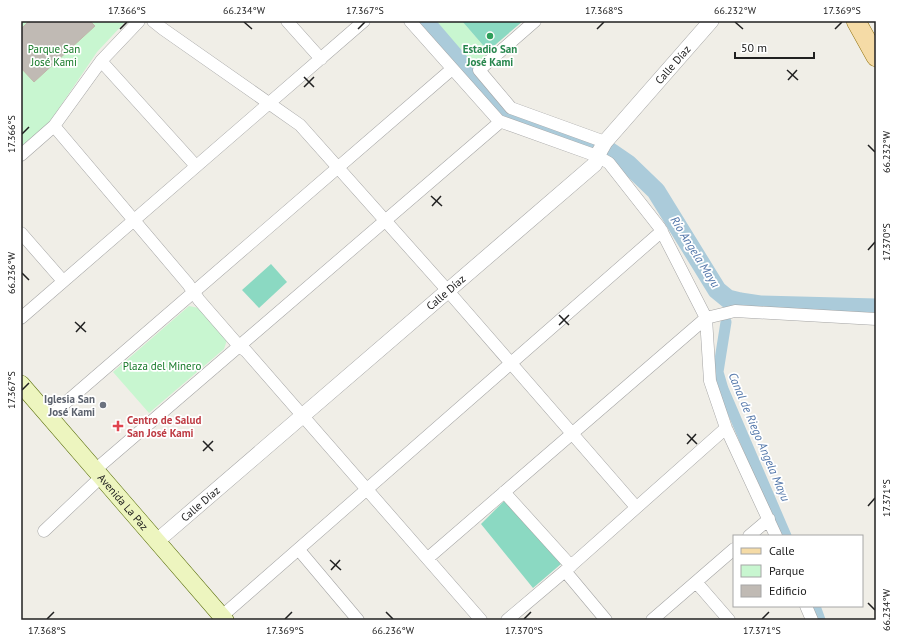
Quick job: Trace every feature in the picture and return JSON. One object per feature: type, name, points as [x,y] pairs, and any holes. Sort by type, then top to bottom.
[{"type":"main road","points":[[856,21],[876,57]]},
{"type":"main road","name":"Avenida La Paz","points":[[21,384],[224,618]]},
{"type":"street","points":[[21,155],[54,126],[102,61],[139,21]]},
{"type":"street","points":[[153,21],[300,125],[386,220],[636,507]]},
{"type":"street","points":[[287,21],[321,59]]},
{"type":"street","points":[[21,318],[364,21]]},
{"type":"street","points":[[410,21],[500,122],[598,156],[609,163],[662,231],[706,318],[710,381],[726,428],[776,535]]},
{"type":"street","points":[[535,21],[479,70],[511,108],[605,142]]},
{"type":"street","name":"Calle Díaz","points":[[157,541],[595,164],[605,142],[711,21]]},
{"type":"street","points":[[102,61],[196,166]]},
{"type":"street","points":[[49,417],[452,69]]},
{"type":"street","points":[[44,531],[98,474],[239,346],[500,122]]},
{"type":"street","points":[[54,126],[239,346],[246,351],[368,489],[481,620]]},
{"type":"street","points":[[224,618],[368,489],[662,231]]},
{"type":"street","points":[[21,233],[63,281]]},
{"type":"street","points":[[428,558],[706,318],[735,312],[876,319]]},
{"type":"street","points":[[507,620],[568,569],[726,428]]},
{"type":"street","points":[[504,492],[568,569],[606,620]]},
{"type":"street","points":[[750,535],[769,519]]},
{"type":"street","points":[[299,550],[358,620]]},
{"type":"street","points":[[652,620],[733,550]]},
{"type":"street","points":[[696,582],[729,620]]},
{"type":"street","points":[[806,607],[812,620]]},
{"type":"green space","name":"Parque San José Kami","points":[[21,21],[126,21],[97,52],[49,123],[21,147]]},
{"type":"green space","points":[[415,21],[462,21],[488,51],[475,69],[479,79],[473,87]]},
{"type":"green space","name":"Estadio San José Kami","points":[[462,21],[523,21],[488,51]]},
{"type":"green space","points":[[271,264],[287,282],[259,308],[242,290]]},
{"type":"green space","name":"Plaza del Minero","points":[[189,306],[199,308],[227,340],[224,349],[149,413],[113,372]]},
{"type":"green space","points":[[506,499],[561,564],[533,588],[481,524]]},
{"type":"building","points":[[29,21],[90,21],[95,26],[34,82],[21,68],[21,29]]},
{"type":"waterway","name":"Río Angela Mayu","points":[[424,21],[504,114],[593,145]]},
{"type":"waterway","name":"Río Angela Mayu","points":[[609,151],[628,164],[656,191],[717,290],[728,299],[760,305],[876,308]]},
{"type":"waterway","name":"Canal de Riego Angela Mayu","points":[[726,322],[718,372],[723,389],[786,535]]},
{"type":"waterway","name":"Canal de Riego Angela Mayu","points":[[815,607],[820,620]]},
{"type":"place","name":"Estadio San José Kami","points":[[490,36]]},
{"type":"place","name":"Iglesia San José Kami","points":[[103,405]]},
{"type":"place","name":"Centro de Salud San José Kami","points":[[118,426]]}]
